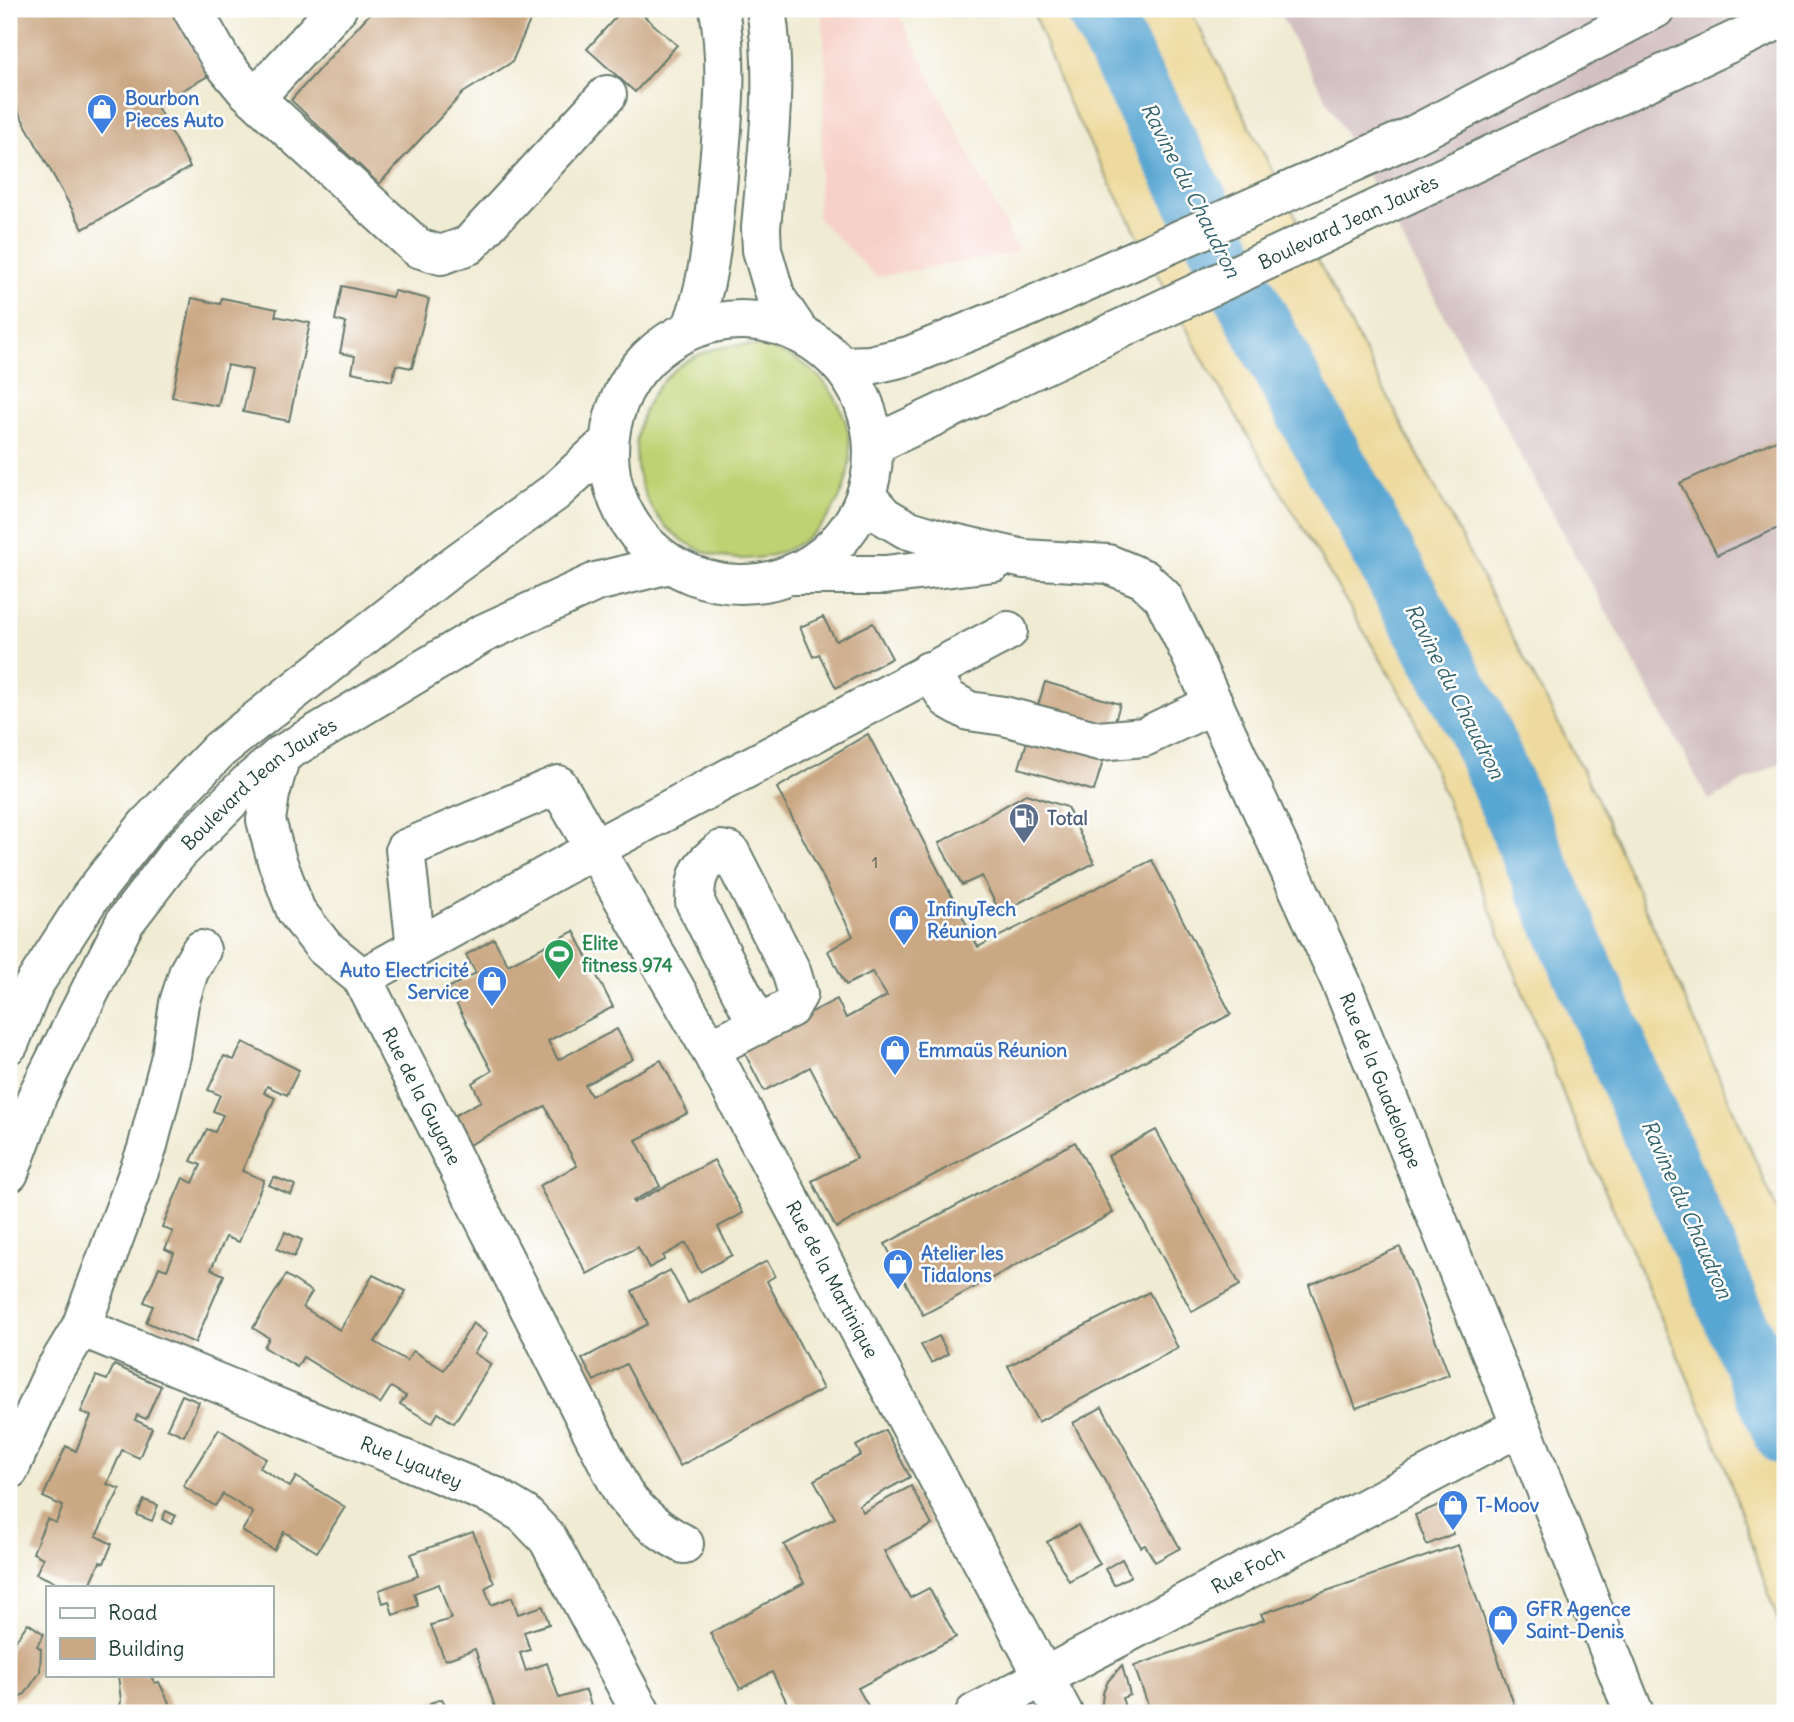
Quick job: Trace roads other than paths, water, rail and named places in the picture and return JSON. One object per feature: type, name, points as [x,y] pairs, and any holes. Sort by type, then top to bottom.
[{"type":"street","points":[[192,9],[221,60],[255,98],[418,248],[441,255],[469,244],[607,95]]},
{"type":"street","points":[[255,98],[337,9]]},
{"type":"street","points":[[691,329],[703,300],[710,264],[726,86],[719,9]]},
{"type":"street","points":[[766,9],[772,89],[761,228],[762,250],[776,298],[799,332]]},
{"type":"street","points":[[842,366],[870,365],[909,356],[1029,307],[1408,138],[1655,9]]},
{"type":"street","name":"Boulevard Jean Jaurès","points":[[873,445],[1785,17]]},
{"type":"street","points":[[1724,44],[1785,47]]},
{"type":"street","points":[[727,320],[764,321],[799,332],[823,347],[842,366],[864,403],[873,445],[872,470],[866,496],[849,529],[822,556],[791,575],[760,584],[728,585],[698,578],[669,564],[634,532],[613,489],[609,442],[617,406],[634,374],[659,347],[691,329],[727,320]]},
{"type":"street","points":[[9,1044],[33,986],[89,899],[147,825],[219,750],[453,566],[555,492],[609,442]]},
{"type":"street","name":"Rue de la Guadeloupe","points":[[866,496],[884,516],[906,528],[949,542],[1024,559],[1108,564],[1144,579],[1163,597],[1340,982],[1521,1426],[1634,1713]]},
{"type":"street","name":"Rue de la Guadeloupe","points":[[791,575],[885,575],[1024,559]]},
{"type":"street","name":"Boulevard Jean Jaurès","points":[[9,1173],[38,1094],[125,922],[177,853],[247,784],[281,755],[482,634],[596,582],[669,564]]},
{"type":"street","points":[[281,755],[266,820],[276,861],[296,911],[324,947],[362,978],[596,848],[1008,631]]},
{"type":"street","points":[[929,671],[948,699],[969,711],[1004,716],[1100,741],[1143,737],[1214,704]]},
{"type":"street","name":"Rue de la Martinique","points":[[416,948],[405,849],[558,785],[710,1049],[1063,1713]]},
{"type":"street","points":[[9,1471],[52,1376],[81,1327],[147,1149],[171,1056],[179,1003],[189,971],[201,950]]},
{"type":"street","name":"Rue de la Guyane","points":[[362,978],[623,1493],[645,1518],[662,1532],[684,1544]]},
{"type":"street","points":[[710,1049],[758,1025]]},
{"type":"street","name":"Rue Lyautey","points":[[81,1327],[494,1496],[524,1514],[548,1539],[640,1713]]},
{"type":"street","name":"Rue Foch","points":[[975,1713],[1521,1426]]},
{"type":"waterway","name":"Ravine du Chaudron","points":[[1097,9],[1293,387],[1473,717],[1785,1434]]},
{"type":"place","name":"Bourbon Pieces Auto","points":[[102,136]]},
{"type":"place","name":"Total","points":[[1024,845]]},
{"type":"place","name":"InfinyTech Réunion","points":[[904,947]]},
{"type":"place","name":"Elite fitness 974","points":[[559,981]]},
{"type":"place","name":"Auto Electricité Service","points":[[492,1008]]},
{"type":"place","name":"Emmaüs Réunion","points":[[895,1077]]},
{"type":"place","name":"Atelier les Tidalons","points":[[898,1291]]},
{"type":"place","name":"T-Moov","points":[[1453,1532]]},
{"type":"place","name":"GFR Agence Saint-Denis","points":[[1503,1647]]}]
